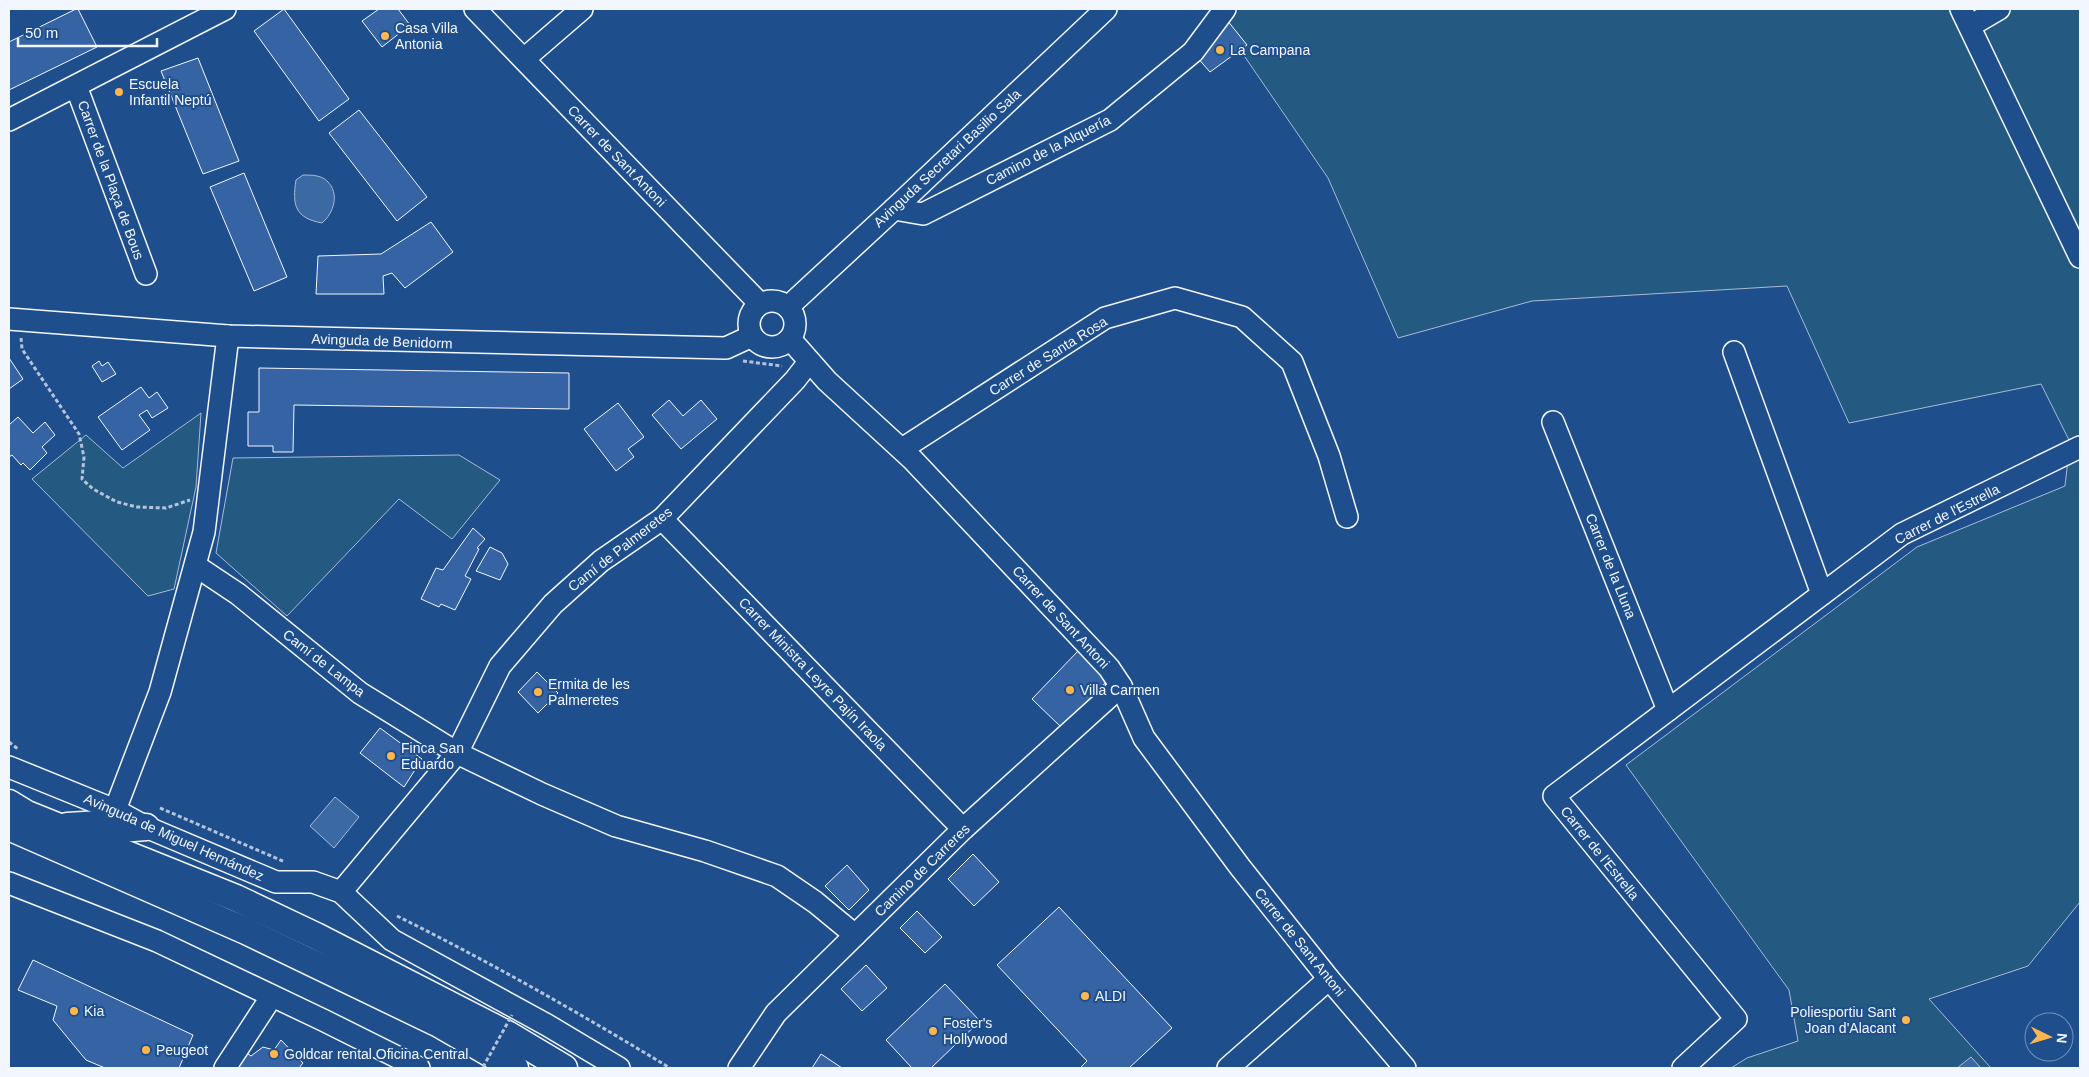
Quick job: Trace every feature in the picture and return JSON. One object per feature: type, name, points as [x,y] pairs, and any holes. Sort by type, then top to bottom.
[{"type":"main road","points":[[9,803],[27,814],[236,898],[507,1034],[564,1068]]},
{"type":"main road","points":[[56,826],[101,824],[120,829],[146,827]]},
{"type":"main road","points":[[9,827],[246,931],[439,1024],[515,1068]]},
{"type":"street","points":[[9,120],[225,9]]},
{"type":"street","name":"Carrer de Sant Antoni","points":[[475,9],[760,304]]},
{"type":"street","points":[[524,59],[582,9]]},
{"type":"street","name":"Avinguda Secretari Basilio Sala","points":[[788,307],[1106,9]]},
{"type":"street","name":"Camino de la Alquería","points":[[894,209],[924,214],[1110,120],[1193,52],[1225,9]]},
{"type":"street","points":[[1998,9],[1966,18],[2080,257]]},
{"type":"street","name":"Carrer de la Plaça de Bous","points":[[76,86],[146,274]]},
{"type":"street","name":"Carrer de Santa Rosa","points":[[902,449],[1105,318],[1176,298],[1242,317],[1292,362],[1330,456],[1347,517]]},
{"type":"street","points":[[774,301],[788,307],[794,319],[793,333],[790,339],[778,346],[770,347],[763,345],[752,336],[749,325],[755,308],[760,304],[774,301]]},
{"type":"street","name":"Avinguda de Benidorm","points":[[14,320],[228,336],[726,348],[752,336]]},
{"type":"street","points":[[115,810],[160,692],[196,566],[210,493],[228,336]]},
{"type":"street","name":"Carrer de Sant Antoni","points":[[790,339],[809,362],[902,449],[1110,668],[1121,686],[1144,738],[1240,867],[1329,978],[1405,1068]]},
{"type":"street","points":[[1734,352],[1822,594]]},
{"type":"street","name":"Camí de Palmeretes","points":[[341,892],[457,753],[500,666],[553,604],[601,561],[662,519],[800,374],[809,362]]},
{"type":"street","name":"Carrer de la Lluna","points":[[1554,422],[1668,710]]},
{"type":"street","name":"Carrer de l'Estrella","points":[[1682,1068],[1736,1019],[1554,796],[1902,534],[2080,447]]},
{"type":"street","name":"Carrer Ministra Leyre Pajín Iraola","points":[[662,519],[963,829]]},
{"type":"street","name":"Camí de Lampa","points":[[196,566],[238,594],[360,692],[457,753],[542,794],[616,826],[705,851],[777,876],[815,902],[855,935]]},
{"type":"street","name":"Camino de Carreres","points":[[738,1068],[776,1013],[963,829],[1121,686]]},
{"type":"street","name":"Avinguda de Miguel Hernández","points":[[9,767],[115,810],[146,827],[276,882],[313,882],[341,892],[392,940],[547,1025],[619,1068]]},
{"type":"street","points":[[9,883],[157,941],[419,1068]]},
{"type":"street","points":[[1228,1068],[1329,978]]},
{"type":"street","points":[[225,1068],[272,996]]},
{"type":"path","points":[[14,320],[22,350],[79,434],[84,457],[82,479],[93,489],[117,502],[137,507],[166,508],[210,493]]},
{"type":"path","points":[[483,1067],[512,1015]]},
{"type":"shaded area","points":[[1212,9],[2080,9],[2080,902],[2028,966],[1929,999],[1991,1068],[1731,1068],[1747,1058],[1798,1041],[1789,990],[1626,765],[1917,547],[2065,486],[2070,442],[2041,384],[1849,423],[1787,286],[1532,301],[1398,338],[1328,178]]},
{"type":"shaded area","points":[[303,175],[313,175],[322,178],[327,181],[333,191],[334,203],[330,214],[322,223],[306,218],[297,209],[295,203],[296,180]]},
{"type":"shaded area","points":[[201,413],[196,487],[174,589],[148,596],[32,479],[86,435],[123,468]]},
{"type":"shaded area","points":[[459,455],[500,480],[452,539],[399,499],[287,616],[216,553],[233,458]]},
{"type":"shaded area","points":[[335,797],[359,817],[334,848],[310,826]]},
{"type":"shaded area","points":[[1971,1057],[1981,1068],[1957,1068]]},
{"type":"building","points":[[78,9],[97,47],[9,90],[9,42]]},
{"type":"building","points":[[284,9],[349,99],[319,121],[254,31]]},
{"type":"building","name":"Casa Villa Antonia","points":[[379,9],[398,9],[410,25],[382,47],[362,21]]},
{"type":"building","name":"La Campana","points":[[1227,20],[1247,45],[1210,72],[1196,56]]},
{"type":"building","points":[[198,58],[239,161],[203,174],[161,71]]},
{"type":"building","points":[[359,110],[427,197],[397,221],[329,133]]},
{"type":"building","points":[[244,173],[287,277],[254,291],[210,187]]},
{"type":"building","points":[[431,222],[453,252],[405,288],[392,273],[383,276],[384,294],[316,294],[318,256],[381,254]]},
{"type":"building","points":[[9,358],[23,379],[9,389]]},
{"type":"building","points":[[99,361],[102,366],[108,362],[116,374],[102,382],[92,366]]},
{"type":"building","points":[[259,368],[569,373],[569,409],[294,405],[293,452],[273,452],[273,446],[248,446],[248,412],[259,412]]},
{"type":"building","points":[[141,387],[149,398],[157,392],[168,408],[152,418],[147,410],[139,415],[150,430],[122,450],[98,417]]},
{"type":"building","points":[[669,400],[683,416],[701,400],[717,419],[681,449],[652,415]]},
{"type":"building","points":[[618,403],[644,437],[628,449],[634,457],[616,471],[584,429]]},
{"type":"building","points":[[18,417],[33,433],[45,422],[55,435],[42,447],[47,453],[30,470],[23,463],[21,465],[12,455],[9,457],[9,425]]},
{"type":"building","points":[[473,528],[485,539],[477,548],[479,549],[465,576],[471,579],[455,610],[441,604],[439,607],[421,599],[436,568],[443,570]]},
{"type":"building","points":[[490,547],[502,553],[508,564],[500,580],[476,571]]},
{"type":"building","name":"Villa Carmen","points":[[1078,651],[1108,680],[1062,728],[1032,699]]},
{"type":"building","name":"Ermita de les Palmeretes","points":[[537,672],[558,693],[538,713],[518,692]]},
{"type":"building","name":"Finca San Eduardo","points":[[380,728],[422,759],[404,787],[360,753]]},
{"type":"building","points":[[973,854],[999,882],[974,906],[948,879]]},
{"type":"building","points":[[847,865],[869,890],[849,910],[825,886]]},
{"type":"building","name":"ALDI","points":[[1059,907],[1172,1028],[1129,1068],[1080,1068],[1087,1061],[997,965]]},
{"type":"building","points":[[917,911],[942,937],[925,953],[900,928]]},
{"type":"building","points":[[33,960],[193,1035],[179,1068],[105,1068],[86,1060],[53,1020],[57,1006],[18,990]]},
{"type":"building","points":[[866,965],[887,988],[862,1011],[841,989]]},
{"type":"building","name":"Foster's Hollywood","points":[[945,984],[980,1021],[931,1068],[912,1068],[886,1040]]},
{"type":"building","name":"Goldcar rental Oficina Central","points":[[281,1040],[303,1063],[299,1068],[233,1068],[244,1051],[251,1056],[263,1047],[274,1050]]},
{"type":"building","points":[[821,1054],[842,1068],[812,1068]]},
{"type":"place","name":"Casa Villa Antonia","points":[[385,36]]},
{"type":"place","name":"La Campana","points":[[1220,50]]},
{"type":"place","name":"Escuela Infantil Neptú","points":[[119,92]]},
{"type":"place","name":"Villa Carmen","points":[[1070,690]]},
{"type":"place","name":"Ermita de les Palmeretes","points":[[538,692]]},
{"type":"place","name":"Finca San Eduardo","points":[[391,756]]},
{"type":"place","name":"ALDI","points":[[1085,996]]},
{"type":"place","name":"Kia","points":[[74,1011]]},
{"type":"place","name":"Poliesportiu Sant Joan d'Alacant","points":[[1906,1020]]},
{"type":"place","name":"Foster's Hollywood","points":[[933,1031]]},
{"type":"place","name":"Peugeot","points":[[146,1050]]},
{"type":"place","name":"Goldcar rental Oficina Central","points":[[274,1054]]}]
